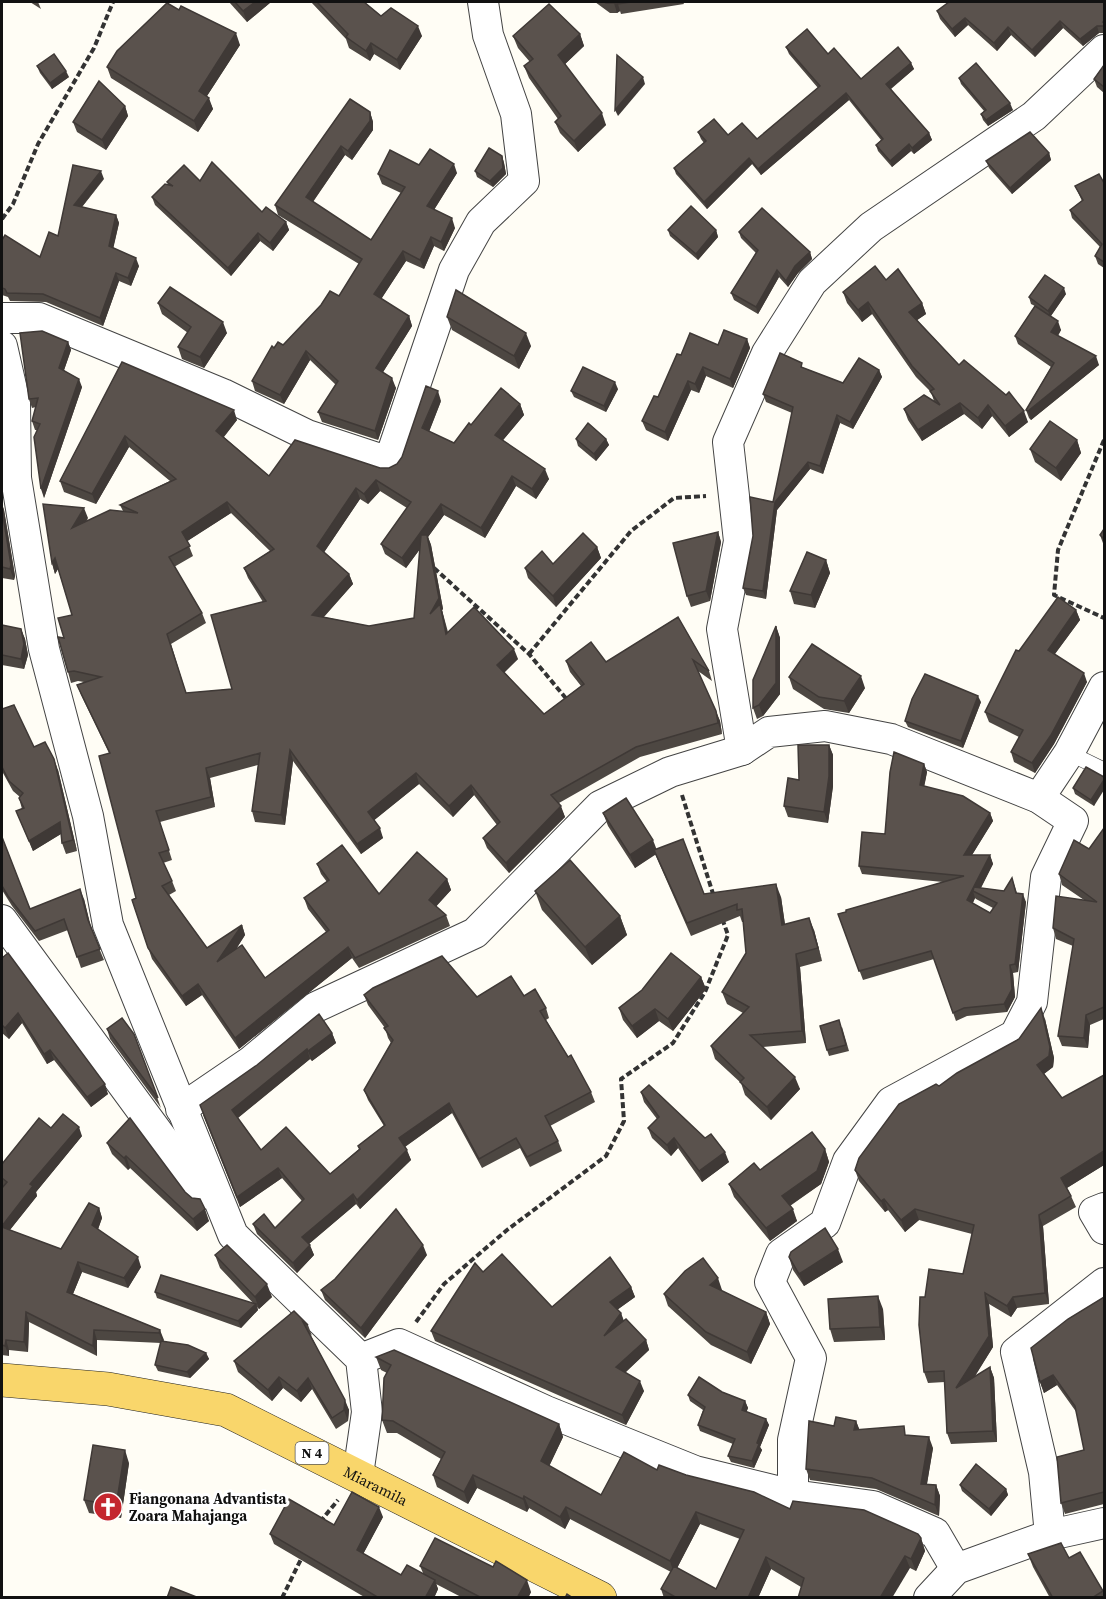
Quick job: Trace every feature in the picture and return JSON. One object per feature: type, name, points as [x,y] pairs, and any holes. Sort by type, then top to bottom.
[{"type":"main road","name":"Miaramila","points":[[2,1380],[108,1389],[226,1410],[600,1598]]},
{"type":"street","points":[[2,318],[39,318],[223,393],[307,435],[388,462],[454,270],[481,222],[524,181],[516,114],[488,35],[483,2]]},
{"type":"street","points":[[741,750],[722,629],[739,541],[728,442],[767,353],[812,282],[871,227],[1034,116],[1104,50]]},
{"type":"street","points":[[2,346],[15,403],[16,478],[44,649],[88,816],[108,926],[233,1235]]},
{"type":"street","points":[[1039,798],[1069,753],[1104,687]]},
{"type":"street","points":[[181,1109],[250,1062],[316,1007],[475,933],[600,806],[670,772],[741,750],[770,732],[825,726],[891,739],[1039,798],[1073,821],[1046,877],[1032,1002],[1015,1035],[891,1102],[848,1161],[825,1223],[781,1254],[770,1282],[811,1358],[793,1440],[794,1495]]},
{"type":"street","points":[[2,920],[130,1090],[233,1235],[361,1359],[367,1412],[358,1475]]},
{"type":"street","points":[[1104,1208],[1094,1212],[1104,1229]]},
{"type":"street","points":[[1050,1535],[1044,1472],[1016,1352],[1104,1283]]},
{"type":"street","points":[[361,1359],[399,1344],[546,1411],[695,1471],[794,1495],[873,1506],[935,1533],[956,1569]]},
{"type":"street","points":[[929,1598],[956,1569],[1050,1535],[1104,1523]]},
{"type":"lane","points":[[1069,753],[1104,770]]},
{"type":"path","points":[[2,219],[13,204],[38,144],[94,48],[113,2]]},
{"type":"path","points":[[1104,440],[1058,550],[1054,595],[1104,618]]},
{"type":"path","points":[[529,654],[631,531],[674,498],[734,495]]},
{"type":"path","points":[[432,567],[529,654],[573,706]]},
{"type":"path","points":[[670,772],[682,794],[705,875],[717,905]]},
{"type":"path","points":[[399,1344],[444,1284],[507,1230],[606,1156],[624,1121],[621,1079],[673,1043],[705,992],[728,935],[721,915]]},
{"type":"path","points":[[315,1528],[358,1475]]},
{"type":"path","points":[[282,1598],[306,1548]]},
{"type":"building","points":[[235,2],[255,2],[243,11]]},
{"type":"building","points":[[317,2],[364,2],[381,16],[391,8],[418,26],[397,60],[371,43],[366,51],[346,37],[348,34]]},
{"type":"building","points":[[949,2],[1104,2],[1104,26],[1097,26],[1080,39],[1060,21],[1032,50],[1008,27],[994,43],[965,18],[952,29],[937,11]]},
{"type":"building","points":[[167,3],[179,10],[181,6],[236,33],[199,91],[209,98],[194,121],[107,67],[117,51]]},
{"type":"building","points":[[549,4],[580,34],[558,55],[602,113],[574,141],[555,122],[561,116],[524,66],[533,59],[513,36]]},
{"type":"building","points":[[807,29],[828,54],[834,48],[861,79],[898,47],[911,63],[886,84],[929,133],[912,148],[909,144],[890,161],[876,145],[883,139],[846,93],[758,169],[749,158],[704,202],[674,168],[706,141],[698,132],[714,119],[728,135],[742,123],[757,139],[820,86],[786,47]]},
{"type":"building","points":[[54,54],[66,71],[50,83],[37,66]]},
{"type":"building","points":[[617,55],[643,77],[615,110]]},
{"type":"building","points":[[976,63],[1010,103],[986,120],[981,114],[986,110],[959,78]]},
{"type":"building","points":[[1104,65],[1104,87],[1094,79]]},
{"type":"building","points":[[99,81],[125,106],[102,140],[73,122]]},
{"type":"building","points":[[350,99],[370,112],[370,121],[348,151],[341,146],[306,197],[371,240],[405,187],[378,174],[390,150],[419,165],[430,149],[454,164],[427,206],[452,218],[441,242],[431,237],[420,260],[403,251],[374,294],[409,316],[376,368],[392,378],[375,431],[318,412],[338,381],[306,351],[280,395],[252,381],[272,346],[274,348],[278,342],[283,345],[321,305],[330,291],[339,296],[362,259],[275,205]]},
{"type":"building","points":[[1030,132],[1049,153],[1010,188],[986,161]]},
{"type":"building","points":[[489,148],[502,156],[503,168],[490,181],[475,171]]},
{"type":"building","points":[[212,162],[262,212],[266,207],[286,222],[270,243],[258,233],[228,268],[152,197],[165,184],[173,186],[167,182],[184,165],[200,181]]},
{"type":"building","points":[[73,165],[101,171],[74,205],[116,215],[109,246],[136,258],[128,278],[116,273],[100,318],[43,294],[7,293],[2,288],[2,240],[5,235],[40,257],[49,232],[58,236]]},
{"type":"building","points":[[1099,174],[1104,183],[1104,262],[1095,256],[1102,244],[1070,210],[1083,200],[1075,186]]},
{"type":"building","points":[[691,206],[716,230],[696,254],[668,230]]},
{"type":"building","points":[[762,208],[810,252],[795,266],[786,281],[777,270],[756,307],[731,293],[758,250],[739,232]]},
{"type":"building","points":[[875,266],[886,280],[898,269],[922,303],[909,312],[959,365],[964,360],[1006,395],[1009,392],[1024,411],[1005,426],[988,405],[978,418],[960,403],[918,430],[904,409],[924,395],[940,405],[930,391],[934,389],[912,366],[868,302],[858,310],[843,292]]},
{"type":"building","points":[[1045,275],[1064,288],[1048,311],[1029,297]]},
{"type":"building","points":[[170,287],[223,322],[200,357],[178,347],[191,327],[158,303]]},
{"type":"building","points":[[456,290],[526,333],[514,356],[447,317]]},
{"type":"building","points":[[1035,306],[1058,321],[1051,332],[1096,356],[1028,411],[1026,410],[1054,363],[1015,336]]},
{"type":"building","points":[[724,330],[747,339],[730,379],[703,367],[695,384],[688,381],[665,432],[642,421],[654,396],[658,397],[677,354],[681,355],[690,333],[718,345]]},
{"type":"building","points":[[42,331],[68,342],[59,368],[79,379],[41,489],[34,437],[40,424],[32,421],[38,398],[29,399],[20,333]]},
{"type":"building","points":[[780,353],[802,363],[801,367],[843,383],[859,358],[879,370],[850,422],[837,415],[820,466],[808,462],[775,502],[763,591],[743,588],[753,536],[750,497],[773,502],[793,407],[763,394]]},
{"type":"building","points":[[122,362],[234,410],[216,431],[269,476],[295,440],[380,468],[389,468],[397,464],[402,457],[426,386],[438,391],[422,428],[454,443],[501,388],[520,404],[495,435],[545,469],[532,489],[512,476],[481,528],[441,504],[402,558],[381,544],[411,502],[376,480],[364,494],[356,488],[317,546],[349,574],[312,615],[369,626],[414,618],[421,535],[427,535],[439,598],[430,614],[440,604],[446,634],[474,607],[514,649],[497,665],[544,714],[584,684],[566,661],[591,642],[606,662],[678,617],[709,671],[693,660],[716,711],[718,723],[636,747],[551,795],[561,806],[506,863],[483,838],[500,822],[471,785],[449,806],[416,773],[368,812],[380,828],[357,844],[290,750],[281,815],[252,811],[260,753],[206,768],[211,797],[156,811],[169,850],[159,853],[172,881],[162,886],[207,948],[242,925],[217,962],[242,945],[265,978],[329,930],[304,898],[329,880],[317,864],[342,845],[379,894],[417,852],[447,879],[429,900],[446,915],[355,958],[348,947],[235,1038],[198,984],[182,996],[148,948],[132,900],[136,898],[99,756],[110,753],[77,685],[101,677],[74,671],[68,672],[58,637],[64,638],[58,618],[72,615],[55,558],[52,563],[43,504],[84,508],[72,528],[110,510],[138,513],[120,505],[176,479],[125,436],[92,494],[60,481]],"holes":[[[227,502],[274,549],[244,568],[266,601],[211,615],[232,689],[186,693],[167,634],[202,613],[169,557],[190,546],[182,532]]]},
{"type":"building","points":[[583,367],[615,382],[604,406],[571,391]]},
{"type":"building","points":[[1050,421],[1077,440],[1056,468],[1030,449]]},
{"type":"building","points":[[588,423],[606,439],[594,454],[576,439]]},
{"type":"building","points":[[2,510],[11,565],[10,569],[2,567]]},
{"type":"building","points":[[718,532],[706,591],[687,596],[673,543]]},
{"type":"building","points":[[583,533],[597,547],[553,596],[525,568],[542,551],[553,564]]},
{"type":"building","points":[[807,552],[826,560],[811,595],[790,591]]},
{"type":"building","points":[[1058,597],[1076,610],[1048,650],[1084,673],[1051,735],[1032,763],[1011,752],[1023,730],[985,712],[1016,650],[1019,651]]},
{"type":"building","points":[[2,625],[21,629],[24,644],[21,659],[2,655]]},
{"type":"building","points":[[776,626],[776,683],[759,705],[753,708],[753,680]]},
{"type":"building","points":[[812,644],[861,676],[844,701],[819,697],[789,677]]},
{"type":"building","points":[[925,674],[978,696],[961,741],[905,721],[912,699]]},
{"type":"building","points":[[14,705],[34,747],[45,742],[54,759],[73,840],[62,843],[60,822],[29,841],[16,811],[24,808],[19,798],[23,793],[9,781],[2,767],[2,709]]},
{"type":"building","points":[[798,745],[829,745],[829,776],[824,812],[784,806],[788,778],[799,780]]},
{"type":"building","points":[[894,752],[924,764],[920,785],[963,796],[990,813],[964,855],[990,855],[967,900],[990,913],[997,903],[973,891],[974,887],[1004,891],[1012,878],[1016,893],[1023,894],[1015,964],[1010,965],[1012,989],[1004,1004],[964,1008],[953,1013],[931,951],[859,971],[838,914],[964,876],[859,866],[862,832],[885,834]]},
{"type":"building","points":[[1086,767],[1104,777],[1091,800],[1073,788]]},
{"type":"building","points":[[626,798],[653,840],[630,855],[603,813]]},
{"type":"building","points":[[1104,828],[1104,1007],[1086,1015],[1084,1038],[1058,1036],[1074,939],[1053,928],[1056,896],[1097,902],[1059,874],[1074,840],[1089,849]]},
{"type":"building","points":[[2,837],[30,909],[80,889],[88,920],[100,949],[77,957],[64,919],[35,931],[2,886]]},
{"type":"building","points":[[683,839],[704,894],[776,884],[782,925],[809,918],[818,948],[796,954],[802,1031],[750,1035],[795,1077],[767,1107],[740,1082],[744,1078],[711,1046],[749,1007],[722,992],[746,953],[742,909],[737,910],[737,904],[687,923],[654,850]]},
{"type":"building","points":[[570,860],[620,916],[585,947],[535,891]]},
{"type":"building","points":[[8,953],[105,1084],[87,1097],[50,1050],[44,1054],[18,1013],[5,1028],[2,1025],[2,958]]},
{"type":"building","points":[[671,953],[701,977],[668,1019],[655,1009],[632,1026],[619,1008],[642,990]]},
{"type":"building","points":[[442,956],[477,997],[511,976],[524,996],[535,989],[546,1008],[540,1011],[568,1057],[571,1055],[591,1092],[545,1116],[558,1141],[527,1157],[516,1138],[479,1159],[449,1103],[399,1138],[407,1150],[357,1200],[353,1194],[302,1237],[310,1245],[293,1263],[253,1224],[264,1214],[275,1228],[304,1199],[278,1168],[237,1197],[200,1105],[257,1065],[319,1014],[332,1033],[308,1051],[307,1049],[232,1110],[261,1150],[286,1127],[330,1174],[360,1149],[358,1146],[385,1125],[364,1090],[393,1040],[384,1028],[388,1026],[364,995],[373,988]]},
{"type":"building","points":[[1041,1008],[1050,1047],[1049,1056],[1037,1065],[1062,1098],[1104,1075],[1104,1151],[1061,1178],[1071,1196],[1039,1215],[1045,1293],[1013,1297],[1007,1306],[985,1293],[989,1336],[956,1388],[990,1367],[993,1431],[947,1433],[944,1371],[924,1372],[919,1325],[920,1297],[925,1297],[929,1269],[963,1274],[974,1225],[915,1209],[901,1220],[884,1199],[881,1201],[855,1170],[859,1158],[899,1104],[936,1084],[939,1086],[957,1073],[1019,1039]]},
{"type":"building","points":[[122,1018],[134,1034],[158,1098],[107,1029]]},
{"type":"building","points":[[839,1020],[846,1045],[827,1050],[820,1026]]},
{"type":"building","points":[[649,1085],[705,1138],[711,1134],[725,1152],[699,1171],[674,1138],[667,1145],[648,1128],[659,1117],[641,1092]]},
{"type":"building","points":[[63,1114],[79,1127],[30,1184],[33,1186],[2,1226],[2,1188],[7,1182],[2,1178],[2,1164],[39,1118],[51,1128]]},
{"type":"building","points":[[130,1118],[185,1192],[192,1198],[200,1199],[205,1209],[193,1219],[126,1156],[124,1158],[107,1143]]},
{"type":"building","points":[[812,1132],[825,1149],[817,1171],[782,1196],[793,1209],[766,1228],[729,1184],[754,1163],[760,1170]]},
{"type":"building","points":[[89,1203],[99,1208],[92,1225],[138,1257],[124,1278],[78,1262],[67,1292],[160,1330],[159,1333],[94,1330],[93,1346],[26,1312],[24,1342],[6,1340],[5,1346],[2,1345],[2,1227],[61,1249]]},
{"type":"building","points":[[396,1209],[423,1245],[361,1328],[321,1290],[335,1279]]},
{"type":"building","points":[[825,1228],[838,1249],[799,1274],[789,1257],[791,1252]]},
{"type":"building","points":[[227,1245],[267,1284],[255,1297],[215,1255]]},
{"type":"building","points":[[502,1254],[552,1307],[610,1257],[631,1287],[610,1302],[621,1313],[604,1336],[626,1319],[646,1340],[616,1367],[640,1381],[622,1415],[431,1331],[475,1263],[483,1272]]},
{"type":"building","points":[[703,1258],[718,1278],[710,1285],[766,1312],[747,1352],[706,1332],[664,1294],[685,1271]]},
{"type":"building","points":[[161,1275],[256,1304],[238,1321],[155,1292]]},
{"type":"building","points":[[878,1296],[880,1327],[830,1329],[828,1299]]},
{"type":"building","points":[[1104,1297],[1104,1492],[1061,1503],[1057,1457],[1084,1450],[1075,1406],[1053,1375],[1040,1382],[1031,1348],[1068,1319]]},
{"type":"building","points":[[294,1311],[308,1325],[303,1322],[345,1400],[344,1410],[332,1418],[308,1378],[297,1391],[279,1377],[268,1390],[234,1361]]},
{"type":"building","points":[[161,1341],[188,1345],[206,1353],[187,1372],[155,1365]]},
{"type":"building","points":[[394,1350],[559,1424],[541,1461],[601,1495],[624,1452],[657,1470],[659,1465],[686,1475],[754,1492],[790,1509],[793,1501],[864,1510],[918,1534],[921,1538],[911,1559],[905,1556],[880,1598],[798,1598],[804,1578],[766,1557],[748,1598],[677,1598],[661,1589],[674,1566],[716,1589],[744,1530],[696,1512],[670,1561],[566,1507],[560,1517],[524,1496],[523,1499],[473,1475],[464,1492],[433,1475],[445,1452],[393,1421],[382,1420],[384,1378],[391,1365],[376,1357]]},
{"type":"building","points":[[699,1377],[722,1392],[745,1401],[742,1410],[766,1419],[752,1461],[728,1456],[735,1439],[698,1425],[705,1407],[688,1395]]},
{"type":"building","points":[[836,1417],[856,1421],[854,1430],[904,1426],[905,1435],[929,1437],[921,1484],[936,1485],[935,1505],[872,1478],[806,1469],[809,1421],[834,1426]]},
{"type":"building","points":[[93,1445],[125,1450],[116,1506],[84,1500]]},
{"type":"building","points":[[976,1464],[1006,1489],[989,1509],[960,1485]]},
{"type":"building","points":[[352,1492],[379,1507],[357,1550],[401,1575],[407,1565],[435,1580],[425,1598],[379,1598],[270,1534],[289,1499],[334,1525]]},
{"type":"building","points":[[435,1538],[493,1567],[496,1561],[527,1580],[517,1598],[480,1598],[420,1566]]},
{"type":"building","points":[[1061,1543],[1069,1558],[1080,1552],[1103,1591],[1092,1598],[1053,1598],[1028,1554]]},
{"type":"building","points":[[171,1587],[199,1598],[167,1598]]},
{"type":"place","name":"Fiangonana Advantista Zoara Mahajanga","points":[[108,1507]]}]
